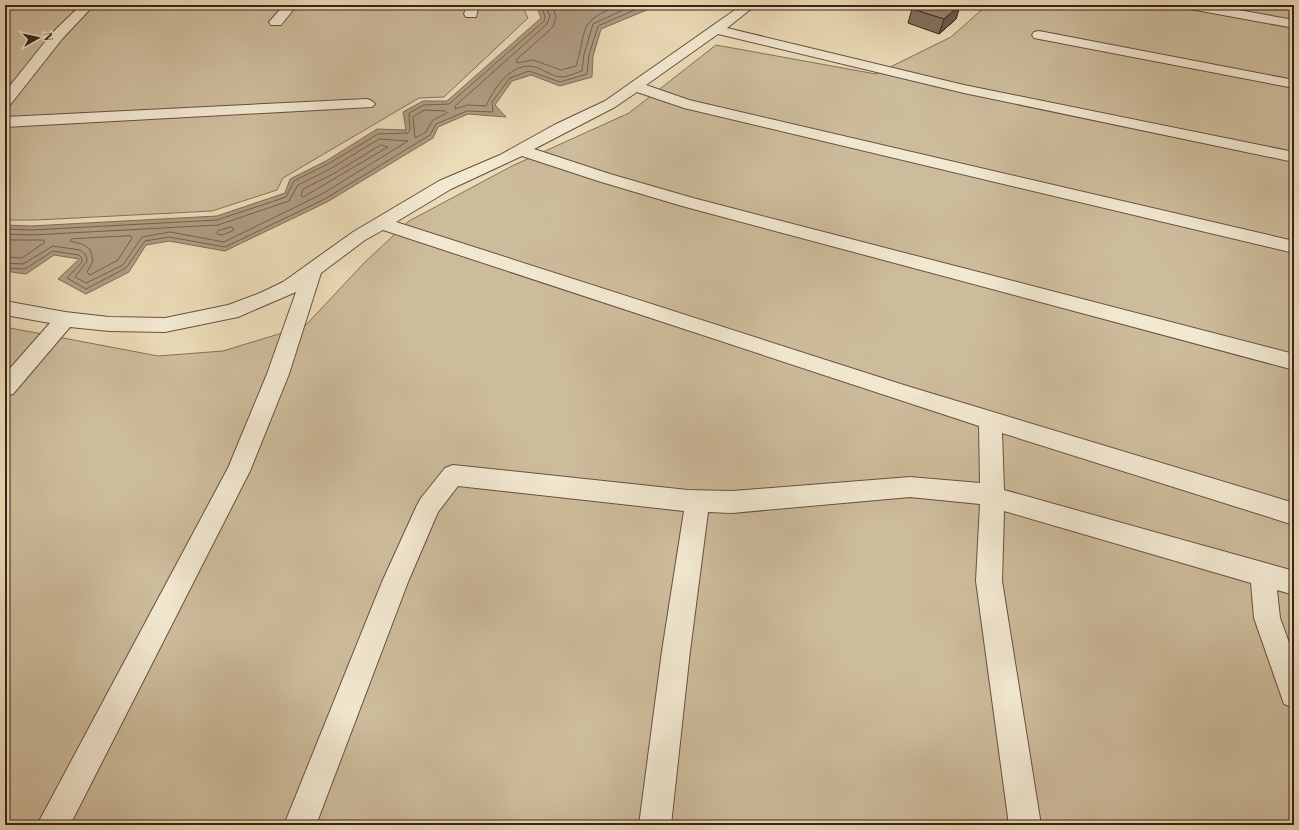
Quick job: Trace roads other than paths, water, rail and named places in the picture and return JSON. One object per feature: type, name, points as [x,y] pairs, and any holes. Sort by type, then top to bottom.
[{"type":"street","points":[[5,102],[58,36],[88,5]]},
{"type":"street","points":[[276,22],[291,5]]},
{"type":"street","points":[[5,308],[66,319],[141,326],[164,326],[232,312],[267,298],[290,287],[359,236],[445,185],[521,150],[610,104],[750,5]]},
{"type":"street","points":[[1190,5],[1294,24]]},
{"type":"street","points":[[716,29],[964,90],[1294,157]]},
{"type":"street","points":[[1039,35],[1294,84]]},
{"type":"street","points":[[635,86],[699,106],[1294,247]]},
{"type":"street","points":[[5,122],[367,104]]},
{"type":"street","points":[[521,150],[571,168],[691,202],[1294,362]]},
{"type":"street","points":[[381,223],[990,421],[1294,514]]},
{"type":"street","points":[[53,825],[238,472],[278,374],[313,270]]},
{"type":"street","points":[[5,388],[66,319]]},
{"type":"street","points":[[990,421],[992,497],[989,581],[1025,825]]},
{"type":"street","points":[[300,825],[395,582],[429,505],[453,475],[698,501],[732,502],[910,487],[974,492],[1294,583]]},
{"type":"street","points":[[655,825],[676,651],[698,501]]},
{"type":"street","points":[[1263,574],[1267,618],[1294,694]]},
{"type":"water","points":[[536,5],[650,5],[649,9],[601,29],[593,56],[592,77],[560,86],[531,75],[512,81],[495,105],[506,117],[468,114],[438,127],[433,138],[327,202],[225,251],[169,241],[146,245],[129,272],[86,294],[58,279],[79,259],[54,255],[26,274],[5,271],[5,225],[31,226],[217,216],[285,193],[290,179],[326,161],[377,129],[406,130],[403,112],[423,101],[447,101],[541,18]]}]
